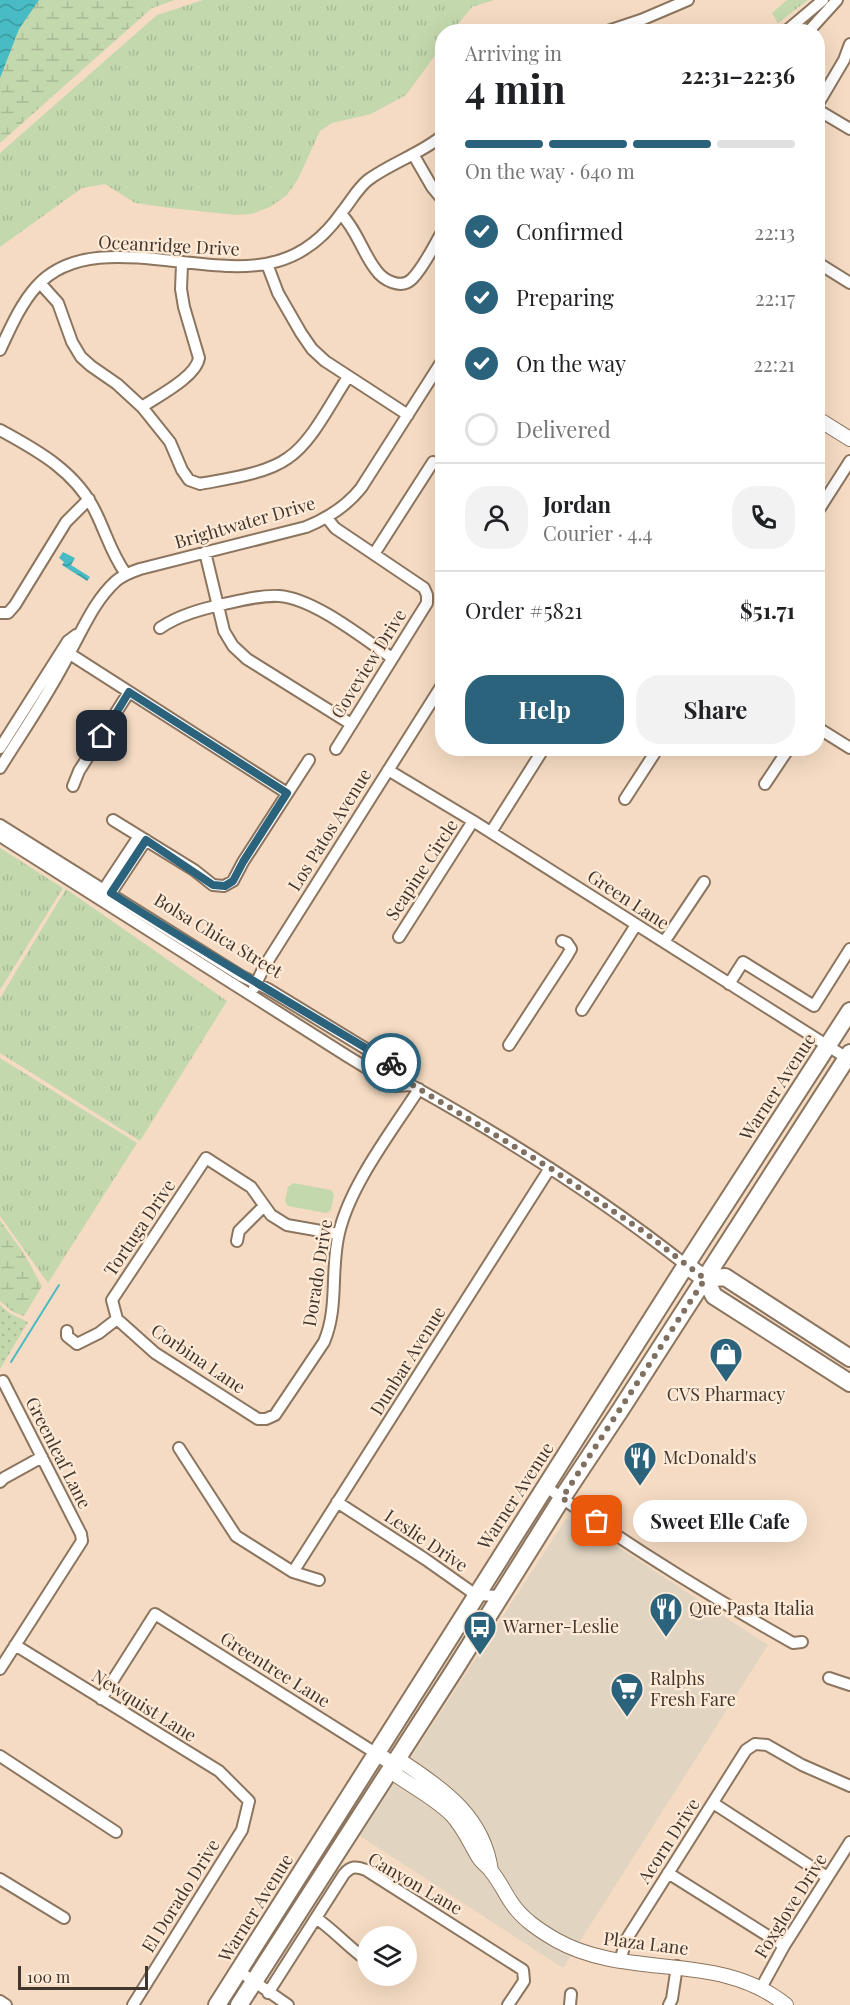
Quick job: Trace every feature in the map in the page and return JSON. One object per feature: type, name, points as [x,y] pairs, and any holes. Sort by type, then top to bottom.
[{"type":"main road","name":"Warner Avenue","points":[[217,2005],[545,1486],[850,1011]]},
{"type":"main road","name":"Warner Avenue","points":[[239,2005],[562,1498],[849,1057]]},
{"type":"main road","name":"Bolsa Chica Street","points":[[686,1265],[705,1279],[714,1296],[850,1383]]},
{"type":"main road","name":"Bolsa Chica Street","points":[[705,1279],[724,1277],[850,1358]]},
{"type":"street","points":[[629,24],[688,0]]},
{"type":"street","points":[[794,24],[823,0]]},
{"type":"street","points":[[815,24],[837,0]]},
{"type":"street","points":[[825,92],[844,60],[850,44]]},
{"type":"street","points":[[825,114],[850,129]]},
{"type":"street","name":"Oceanridge Drive","points":[[0,350],[22,306],[40,283],[57,270],[97,257],[137,258],[238,268],[267,264],[296,255],[327,232],[358,189],[435,140]]},
{"type":"street","points":[[413,154],[435,191]]},
{"type":"street","points":[[341,214],[351,225],[376,271],[393,283],[402,284],[412,279],[435,243]]},
{"type":"street","points":[[142,406],[187,377],[198,365],[199,358],[184,308],[181,289],[182,264]]},
{"type":"street","points":[[267,264],[278,293],[301,333],[325,361],[408,415]]},
{"type":"street","points":[[825,267],[850,283]]},
{"type":"street","points":[[40,283],[58,303],[72,342],[81,357],[142,406],[170,442],[189,480],[200,484],[263,470],[288,458],[310,435],[348,377]]},
{"type":"street","name":"Brightwater Drive","points":[[0,768],[70,654],[78,633],[102,597],[116,581],[126,574],[306,527],[327,518],[349,502],[361,488],[435,372]]},
{"type":"street","points":[[825,423],[850,439]]},
{"type":"street","points":[[0,430],[52,460],[73,480],[89,500],[114,557],[126,574]]},
{"type":"street","points":[[825,500],[850,461]]},
{"type":"street","points":[[327,518],[335,528],[374,554],[433,462]]},
{"type":"street","points":[[4,613],[15,605],[66,522],[89,500]]},
{"type":"street","points":[[205,552],[224,631],[240,652],[258,666],[351,724]]},
{"type":"street","name":"Coveview Drive","points":[[336,749],[427,603],[424,588],[374,554]]},
{"type":"street","points":[[160,628],[174,618],[217,606],[261,597],[280,596],[297,599],[314,607],[392,658]]},
{"type":"street","name":"Brightwater Drive","points":[[0,748],[68,641],[78,633]]},
{"type":"street","points":[[70,654],[287,793]]},
{"type":"street","points":[[73,786],[79,771],[129,692]]},
{"type":"street","name":"Los Patos Avenue","points":[[251,996],[264,967],[435,696]]},
{"type":"street","points":[[825,732],[850,748]]},
{"type":"street","points":[[491,832],[539,756]]},
{"type":"street","points":[[625,799],[653,756]]},
{"type":"street","points":[[765,784],[784,756]]},
{"type":"street","points":[[114,819],[213,885],[225,886],[233,881],[309,760]]},
{"type":"street","name":"Green Lane","points":[[388,770],[491,832],[729,984],[849,1057]]},
{"type":"street","name":"Seapine Circle","points":[[399,937],[473,821]]},
{"type":"street","name":"Bolsa Chica Street","points":[[0,825],[251,996],[396,1086],[415,1087]]},
{"type":"street","name":"Bolsa Chica Street","points":[[0,836],[256,983],[405,1072],[415,1087],[550,1168],[644,1232],[686,1265]]},
{"type":"street","points":[[104,896],[142,838]]},
{"type":"street","points":[[664,942],[704,882]]},
{"type":"street","points":[[582,1010],[636,925]]},
{"type":"street","points":[[509,1045],[571,949],[567,943],[562,941]]},
{"type":"street","points":[[729,984],[743,962],[814,1006],[850,949]]},
{"type":"street","name":"Dorado Drive","points":[[258,1419],[271,1418],[279,1411],[324,1341],[333,1312],[338,1234],[346,1208],[415,1087]]},
{"type":"street","name":"Tortuga Drive","points":[[117,1318],[112,1300],[206,1158],[251,1186],[264,1206]]},
{"type":"street","name":"Dunbar Avenue","points":[[293,1572],[550,1168]]},
{"type":"street","points":[[237,1241],[239,1231],[264,1206],[271,1215],[288,1225],[338,1234]]},
{"type":"street","points":[[67,1331],[67,1336],[77,1344],[99,1333],[117,1318]]},
{"type":"street","name":"Corbina Lane","points":[[117,1318],[155,1353],[258,1419]]},
{"type":"street","name":"Greenleaf Lane","points":[[3,1381],[81,1534],[82,1541],[15,1645]]},
{"type":"street","points":[[179,1448],[236,1536],[293,1572],[319,1580]]},
{"type":"street","points":[[0,1482],[42,1457]]},
{"type":"street","points":[[545,1486],[739,1612],[793,1642],[802,1642]]},
{"type":"street","name":"Leslie Drive","points":[[338,1502],[476,1595],[500,1596]]},
{"type":"street","name":"Greentree Lane","points":[[101,1699],[155,1614],[377,1754]]},
{"type":"street","points":[[0,1669],[15,1645]]},
{"type":"street","name":"Newquist Lane","points":[[15,1645],[219,1771],[249,1801]]},
{"type":"street","points":[[829,1678],[850,1685]]},
{"type":"street","name":"Acorn Drive","points":[[620,1961],[626,1940],[746,1750],[755,1744],[767,1745],[802,1765],[850,1786]]},
{"type":"street","name":"Plaza Lane","points":[[377,1754],[394,1764],[396,1775],[439,1803],[452,1816],[513,1905],[544,1933],[586,1954],[620,1961],[677,1966],[723,1974],[761,1988],[786,2005]]},
{"type":"street","points":[[0,1756],[116,1832]]},
{"type":"street","name":"El Dorado Drive","points":[[133,2005],[242,1830],[249,1801]]},
{"type":"street","points":[[713,1803],[827,1877]]},
{"type":"street","name":"Foxglove Drive","points":[[761,1988],[784,1946],[850,1842]]},
{"type":"street","name":"Canyon Lane","points":[[268,1993],[344,1874],[350,1868],[357,1867],[366,1870],[524,1970],[524,1981],[508,2005]]},
{"type":"street","points":[[668,1873],[784,1946]]},
{"type":"street","points":[[0,1879],[64,1918]]},
{"type":"street","points":[[316,1918],[341,1937],[357,1953]]},
{"type":"street","points":[[669,2005],[677,1966]]},
{"type":"street","points":[[239,1971],[288,2005]]},
{"type":"street","points":[[0,2001],[6,2005]]},
{"type":"shaded area","points":[[566,1519],[578,1521],[768,1645],[563,1968],[360,1836]]},
{"type":"green space","points":[[0,0],[175,0],[152,8],[0,143]]},
{"type":"green space","points":[[203,0],[494,0],[472,7],[458,24],[435,24],[435,56],[406,95],[371,114],[332,123],[320,131],[298,179],[287,195],[270,207],[251,214],[236,215],[170,208],[135,203],[105,184],[82,188],[0,247],[0,153],[157,15]]},
{"type":"green space","points":[[787,0],[808,0],[778,23],[772,13]]},
{"type":"green space","points":[[0,848],[63,888],[0,990]]},
{"type":"green space","points":[[66,889],[227,1001],[140,1141],[0,1053],[0,998]]},
{"type":"green space","points":[[0,1058],[137,1143],[48,1283],[0,1216]]},
{"type":"green space","points":[[293,1183],[331,1190],[334,1194],[331,1210],[326,1213],[288,1206],[285,1201],[288,1187]]},
{"type":"green space","points":[[0,1220],[24,1254],[42,1286],[24,1316],[13,1312],[0,1301]]},
{"type":"green space","points":[[0,1305],[11,1314],[28,1322],[0,1369]]},
{"type":"water","points":[[0,0],[39,0],[19,29],[0,78]]},
{"type":"water","points":[[63,552],[75,558],[71,565],[90,577],[87,581],[62,565],[64,562],[59,558]]},
{"type":"waterway","points":[[11,1362],[59,1285]]},
{"type":"way so far","points":[[391,1063],[405,1072],[411,1084],[550,1168],[644,1232],[705,1279],[562,1498],[597,1521]]},
{"type":"place","name":"CVS Pharmacy","points":[[726,1383]]},
{"type":"place","name":"McDonald's","points":[[640,1487]]},
{"type":"place","name":"Sweet Elle Cafe","points":[[597,1521]]},
{"type":"place","name":"Que Pasta Italia","points":[[666,1638]]},
{"type":"place","name":"Warner-Leslie","points":[[480,1656]]},
{"type":"place","name":"Ralphs Fresh Fare","points":[[627,1718]]},
{"type":"route","points":[[102,736],[129,692],[287,793],[233,881],[225,886],[213,885],[194,870],[146,840],[111,893],[242,976],[268,988],[391,1063]]}]
